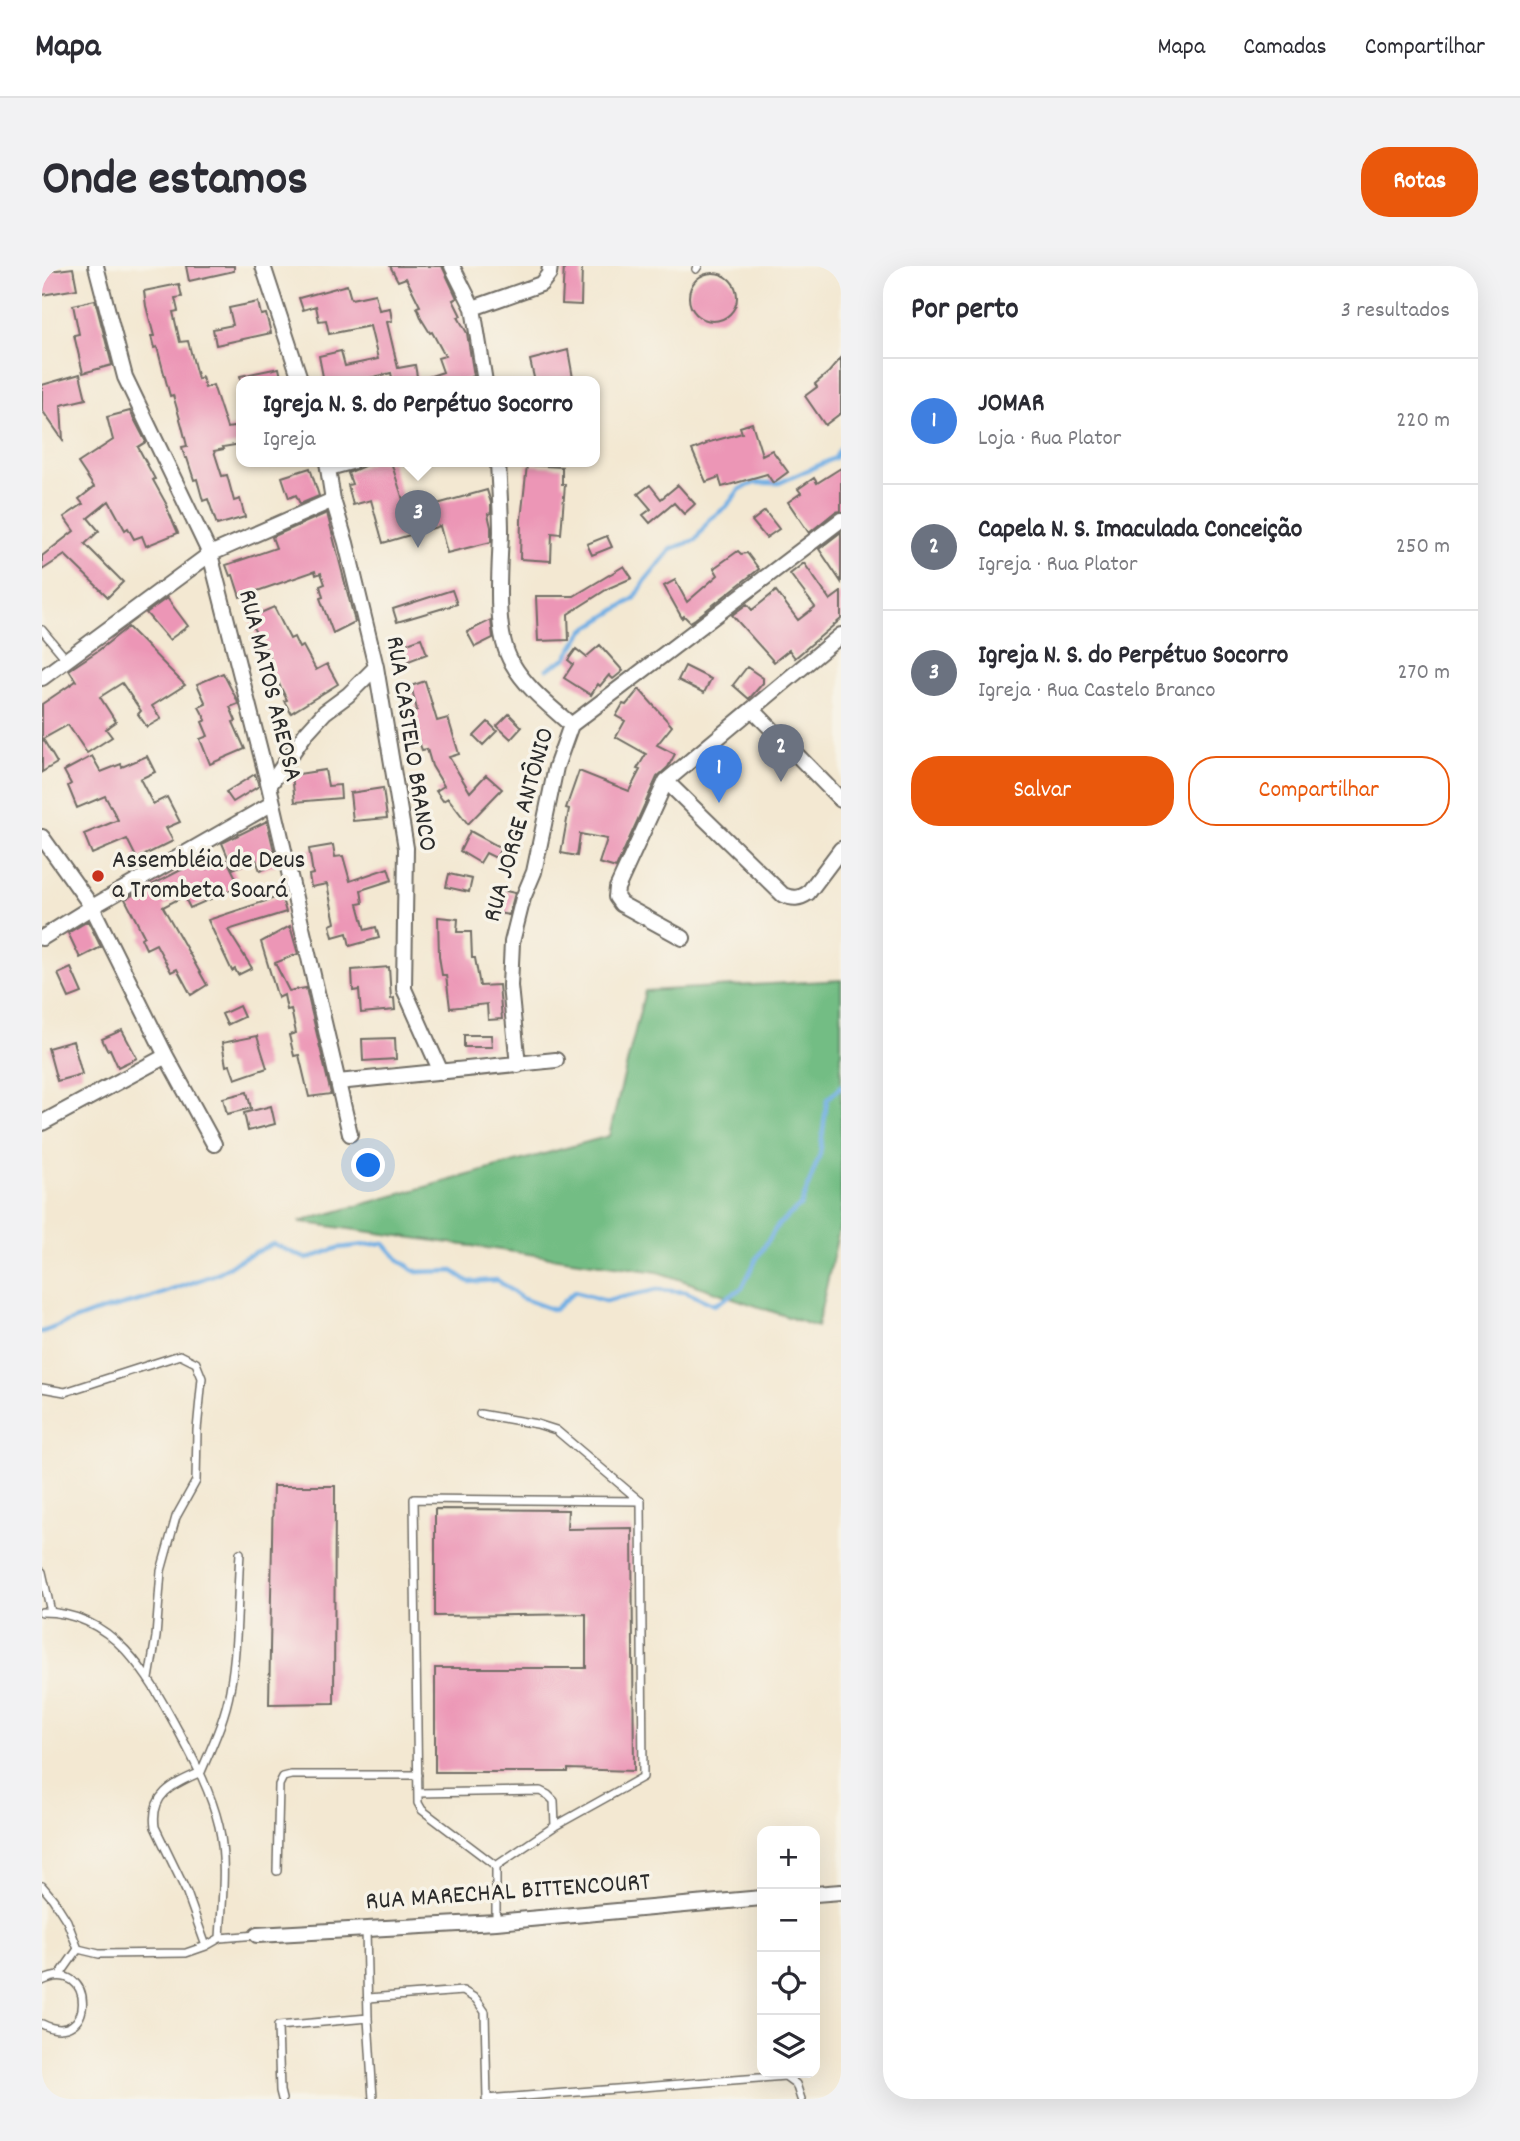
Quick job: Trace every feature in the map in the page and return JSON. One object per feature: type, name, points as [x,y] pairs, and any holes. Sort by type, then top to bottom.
[{"type":"street","name":"RUA MATOS AREOSA","points":[[96,266],[125,377],[210,554],[269,786],[350,1134]]},
{"type":"street","points":[[263,266],[299,376]]},
{"type":"street","points":[[452,266],[473,308],[484,376]]},
{"type":"street","points":[[473,308],[541,284],[549,274],[550,266]]},
{"type":"street","name":"RUA CASTELO BRANCO","points":[[328,467],[333,499],[376,667],[406,848],[404,989],[441,1072]]},
{"type":"street","points":[[498,467],[502,641],[512,663],[528,685],[571,725]]},
{"type":"street","points":[[42,678],[210,554],[333,499]]},
{"type":"street","name":"RUA JORGE ANTÔNIO","points":[[517,1065],[510,986],[512,942],[523,898],[534,872],[556,767],[571,725],[841,520]]},
{"type":"street","points":[[683,938],[621,904],[616,897],[617,888],[666,781],[841,635]]},
{"type":"street","points":[[269,786],[306,733],[325,712],[348,695],[376,667]]},
{"type":"street","points":[[752,709],[841,800]]},
{"type":"street","points":[[666,781],[783,895],[792,899],[808,893],[841,849]]},
{"type":"street","points":[[42,938],[273,803]]},
{"type":"street","points":[[42,837],[92,907],[166,1056],[214,1144]]},
{"type":"street","points":[[42,1123],[166,1056]]},
{"type":"street","points":[[338,1082],[556,1060]]},
{"type":"street","points":[[820,1894],[841,1892]]},
{"type":"street","name":"RUA MARECHAL BITTENCOURT","points":[[257,1935],[496,1922],[757,1898]]},
{"type":"lane","points":[[42,630],[68,661]]},
{"type":"lane","points":[[42,1388],[65,1392],[180,1355],[196,1363],[202,1378],[196,1480],[176,1517],[161,1572],[156,1637],[149,1679]]},
{"type":"lane","points":[[480,1414],[556,1430],[641,1501],[642,1777],[555,1826],[496,1866]]},
{"type":"lane","points":[[496,1866],[422,1810],[418,1803],[414,1499],[641,1501]]},
{"type":"lane","points":[[206,1946],[187,1893],[155,1827],[155,1806],[170,1787],[201,1772],[223,1716],[230,1691],[233,1663],[240,1553]]},
{"type":"lane","points":[[42,1572],[46,1612],[75,1617],[97,1628],[117,1642],[135,1660],[149,1679],[201,1772],[219,1825],[223,1863],[220,1938]]},
{"type":"lane","points":[[277,1871],[279,1785],[283,1777],[418,1775]]},
{"type":"lane","points":[[418,1793],[540,1791],[554,1801],[555,1826]]},
{"type":"lane","points":[[496,1866],[496,1922]]},
{"type":"lane","points":[[42,1886],[67,1921],[78,1949]]},
{"type":"lane","points":[[366,1928],[373,2099]]},
{"type":"lane","points":[[78,1949],[99,1954],[186,1953],[220,1938],[257,1935]]},
{"type":"lane","points":[[59,1976],[78,1949]]},
{"type":"lane","points":[[42,1981],[59,1976],[69,1979],[79,1987],[84,2001],[82,2013],[73,2024],[64,2028],[50,2028],[42,2024]]},
{"type":"lane","points":[[368,1998],[463,1991],[476,1998],[485,2011],[486,2099],[558,2096],[785,2076],[796,2084],[801,2099]]},
{"type":"lane","points":[[282,2099],[278,2026],[368,2018]]},
{"type":"green space","points":[[841,980],[841,1221],[817,1327],[658,1272],[299,1222],[609,1136],[645,991]]},
{"type":"building","points":[[186,266],[234,266],[234,271],[189,281]]},
{"type":"building","points":[[390,266],[442,266],[457,298],[453,300],[467,333],[474,376],[431,376],[443,372],[438,358],[445,356],[422,320],[417,307],[420,306],[406,278],[398,281]]},
{"type":"building","points":[[564,266],[582,266],[581,305],[562,304]]},
{"type":"building","points":[[73,268],[77,289],[42,295],[42,272]]},
{"type":"building","points":[[713,273],[730,280],[737,297],[730,314],[713,321],[696,314],[689,297],[696,280]]},
{"type":"building","points":[[179,284],[182,297],[175,298],[178,311],[173,312],[180,342],[188,341],[198,379],[202,377],[205,388],[213,385],[227,428],[236,427],[236,445],[214,451],[222,476],[227,475],[234,501],[240,499],[245,517],[217,525],[208,499],[203,501],[197,479],[194,480],[185,458],[182,447],[187,446],[182,426],[173,395],[170,396],[157,347],[154,348],[144,291]]},
{"type":"building","points":[[347,285],[351,299],[375,294],[379,310],[390,308],[392,321],[387,322],[398,368],[415,365],[417,376],[392,376],[391,373],[378,376],[323,376],[319,356],[341,351],[345,366],[378,359],[370,326],[329,334],[326,320],[319,321],[316,306],[303,310],[299,298]]},
{"type":"building","points":[[95,300],[112,365],[83,373],[74,335],[79,334],[73,305]]},
{"type":"building","points":[[258,302],[261,315],[266,314],[271,333],[216,345],[213,329],[233,325],[229,308]]},
{"type":"building","points":[[568,350],[573,376],[534,376],[530,360]]},
{"type":"building","points":[[841,358],[841,413],[825,425],[805,396],[817,387],[815,384]]},
{"type":"building","points":[[279,368],[281,376],[240,376]]},
{"type":"building","points":[[80,374],[86,399],[61,405],[63,440],[42,410],[42,385]]},
{"type":"building","points":[[130,411],[146,442],[138,447],[178,533],[146,546],[142,536],[134,539],[128,528],[125,530],[109,501],[88,518],[99,531],[85,544],[123,582],[108,597],[65,555],[42,570],[42,556],[74,531],[64,517],[83,504],[79,499],[94,487],[78,463],[113,440],[107,417]]},
{"type":"building","points":[[752,423],[762,455],[772,450],[788,472],[773,483],[767,474],[722,487],[719,477],[706,482],[692,450],[706,443],[742,433],[740,427]]},
{"type":"building","points":[[362,467],[393,467],[405,506],[428,499],[430,506],[487,490],[491,503],[491,513],[488,514],[491,542],[447,553],[440,526],[383,543],[371,500],[353,505],[348,485],[352,484],[348,473]]},
{"type":"building","points":[[527,467],[562,467],[562,484],[565,484],[561,534],[552,533],[551,561],[520,559]]},
{"type":"building","points":[[310,468],[319,496],[300,504],[296,495],[289,498],[282,477]]},
{"type":"building","points":[[841,468],[841,511],[835,512],[809,533],[788,502],[801,493],[798,489],[814,478],[817,483]]},
{"type":"building","points":[[650,485],[661,499],[678,485],[695,504],[684,514],[674,503],[650,523],[643,515],[651,509],[638,494]]},
{"type":"building","points":[[765,511],[779,529],[766,538],[752,521]]},
{"type":"building","points":[[327,513],[355,622],[333,633],[320,598],[323,597],[320,586],[325,584],[321,573],[316,575],[315,571],[240,597],[233,575],[230,576],[226,565],[276,548],[272,537]]},
{"type":"building","points":[[841,532],[841,582],[819,549]]},
{"type":"building","points":[[607,536],[612,547],[592,555],[587,544]]},
{"type":"building","points":[[738,551],[741,554],[747,553],[759,569],[695,619],[690,622],[684,616],[682,618],[664,586],[675,580],[687,602],[718,575],[714,568]]},
{"type":"building","points":[[804,563],[830,600],[841,592],[841,619],[795,658],[789,650],[774,662],[732,615],[747,604],[752,610],[776,591],[798,620],[815,607],[790,574]]},
{"type":"building","points":[[624,566],[632,578],[609,588],[568,614],[569,640],[538,641],[536,596],[574,596]]},
{"type":"building","points":[[452,590],[457,604],[397,622],[393,609]]},
{"type":"building","points":[[167,598],[188,626],[169,640],[146,613]]},
{"type":"building","points":[[274,607],[290,639],[294,637],[299,648],[303,646],[316,670],[327,664],[338,684],[291,713],[275,676],[270,679],[263,666],[272,662],[249,618]]},
{"type":"building","points":[[491,620],[493,638],[475,647],[467,632]]},
{"type":"building","points":[[128,627],[185,685],[152,706],[161,719],[147,727],[138,714],[141,711],[122,683],[100,697],[116,722],[106,729],[112,737],[87,753],[68,725],[43,739],[57,763],[42,772],[42,704],[76,681],[69,670]]},
{"type":"building","points":[[421,638],[427,654],[398,665],[391,649]]},
{"type":"building","points":[[600,645],[623,671],[613,679],[609,675],[600,686],[598,684],[591,695],[564,678],[573,664],[568,660],[576,649],[586,657]]},
{"type":"building","points":[[685,666],[711,679],[704,693],[678,680]]},
{"type":"building","points":[[747,667],[763,678],[763,683],[749,699],[733,685]]},
{"type":"building","points":[[223,673],[237,700],[238,704],[230,707],[236,721],[233,722],[245,749],[210,764],[200,739],[208,736],[202,722],[206,720],[199,707],[206,704],[197,684]]},
{"type":"building","points":[[425,681],[437,721],[448,718],[459,754],[449,757],[470,792],[486,775],[502,789],[468,824],[448,798],[443,801],[436,791],[444,786],[432,766],[427,749],[422,750],[412,723],[410,712],[417,710],[411,686]]},
{"type":"building","points":[[639,689],[672,726],[657,745],[675,754],[668,767],[657,777],[616,868],[599,863],[607,839],[580,834],[577,856],[561,853],[569,809],[566,808],[579,771],[629,791],[640,770],[637,769],[646,754],[616,737],[625,721],[616,716],[623,704],[626,705]]},
{"type":"building","points":[[509,714],[522,727],[511,739],[497,726]]},
{"type":"building","points":[[488,722],[497,731],[483,745],[474,736]]},
{"type":"building","points":[[92,756],[101,772],[121,764],[122,767],[147,756],[155,772],[140,779],[153,804],[167,797],[180,822],[166,828],[173,841],[137,859],[127,839],[92,854],[84,834],[118,820],[105,796],[77,808],[68,786],[71,784],[64,771]]},
{"type":"building","points":[[325,770],[328,786],[340,785],[341,798],[295,802],[292,775]]},
{"type":"building","points":[[255,774],[259,786],[233,802],[226,792]]},
{"type":"building","points":[[383,788],[387,818],[353,821],[350,793]]},
{"type":"building","points":[[267,821],[277,864],[260,871],[256,859],[233,869],[222,843]]},
{"type":"building","points":[[470,831],[501,848],[496,858],[486,853],[480,863],[460,851]]},
{"type":"building","points":[[333,845],[335,857],[343,856],[350,881],[388,868],[392,880],[361,890],[363,903],[358,904],[365,930],[376,927],[379,938],[350,946],[347,933],[333,937],[330,925],[335,923],[327,884],[311,887],[309,875],[313,874],[309,849]]},
{"type":"building","points":[[202,859],[207,869],[227,860],[240,886],[190,908],[184,896],[163,907],[207,985],[191,995],[177,969],[171,972],[156,944],[146,949],[141,938],[144,936],[125,899]]},
{"type":"building","points":[[449,874],[472,879],[469,892],[446,887]]},
{"type":"building","points":[[501,890],[515,893],[509,915],[498,913]]},
{"type":"building","points":[[281,896],[286,912],[228,930],[252,968],[238,975],[235,969],[232,971],[208,920]]},
{"type":"building","points":[[438,917],[458,919],[457,932],[471,932],[472,958],[475,958],[480,986],[499,985],[502,1019],[488,1020],[487,1004],[450,1008],[446,975],[442,975],[439,956]]},
{"type":"building","points":[[88,921],[101,947],[80,958],[68,933]]},
{"type":"building","points":[[290,926],[298,954],[275,963],[289,991],[306,988],[331,1094],[309,1097],[299,1055],[294,1056],[289,1035],[296,1033],[291,1009],[287,1010],[284,995],[278,998],[261,942]]},
{"type":"building","points":[[389,967],[391,999],[394,998],[395,1010],[361,1013],[359,990],[353,991],[352,970]]},
{"type":"building","points":[[71,968],[82,993],[69,998],[58,974]]},
{"type":"building","points":[[239,1006],[244,1017],[227,1025],[222,1014]]},
{"type":"building","points":[[122,1030],[137,1058],[118,1067],[102,1039]]},
{"type":"building","points":[[464,1035],[491,1035],[492,1047],[464,1047]]},
{"type":"building","points":[[257,1036],[267,1068],[235,1079],[230,1065],[226,1066],[222,1043]]},
{"type":"building","points":[[395,1038],[396,1059],[363,1061],[362,1039]]},
{"type":"building","points":[[73,1041],[82,1074],[57,1081],[48,1048]]},
{"type":"building","points":[[247,1092],[251,1108],[227,1114],[223,1098]]},
{"type":"building","points":[[271,1106],[275,1124],[248,1131],[244,1113]]},
{"type":"building","points":[[273,1486],[335,1486],[334,1703],[269,1704]]},
{"type":"building","points":[[435,1509],[568,1510],[567,1529],[632,1528],[634,1771],[568,1769],[568,1772],[435,1772],[435,1668],[586,1668],[586,1614],[435,1616]]},
{"type":"waterway","points":[[547,669],[566,658],[584,630],[635,598],[671,549],[695,540],[710,519],[726,507],[740,489],[755,483],[779,483],[835,458],[841,448]]},
{"type":"waterway","points":[[42,1332],[216,1274],[273,1244],[307,1259],[338,1248],[384,1243],[400,1261],[417,1272],[453,1271],[469,1282],[497,1280],[521,1298],[554,1310],[574,1292],[605,1301],[657,1290],[686,1292],[714,1305],[742,1288],[778,1225],[801,1205],[820,1154],[827,1100],[841,1086]]},
{"type":"place","name":"Igreja N. S. do Perpétuo Socorro","points":[[418,548]]},
{"type":"place","name":"Capela N. S. Imaculada Conceição","points":[[781,782]]},
{"type":"place","name":"JOMAR","points":[[719,803]]},
{"type":"place","name":"Assembléia de Deus a Trombeta Soará","points":[[98,876]]}]
